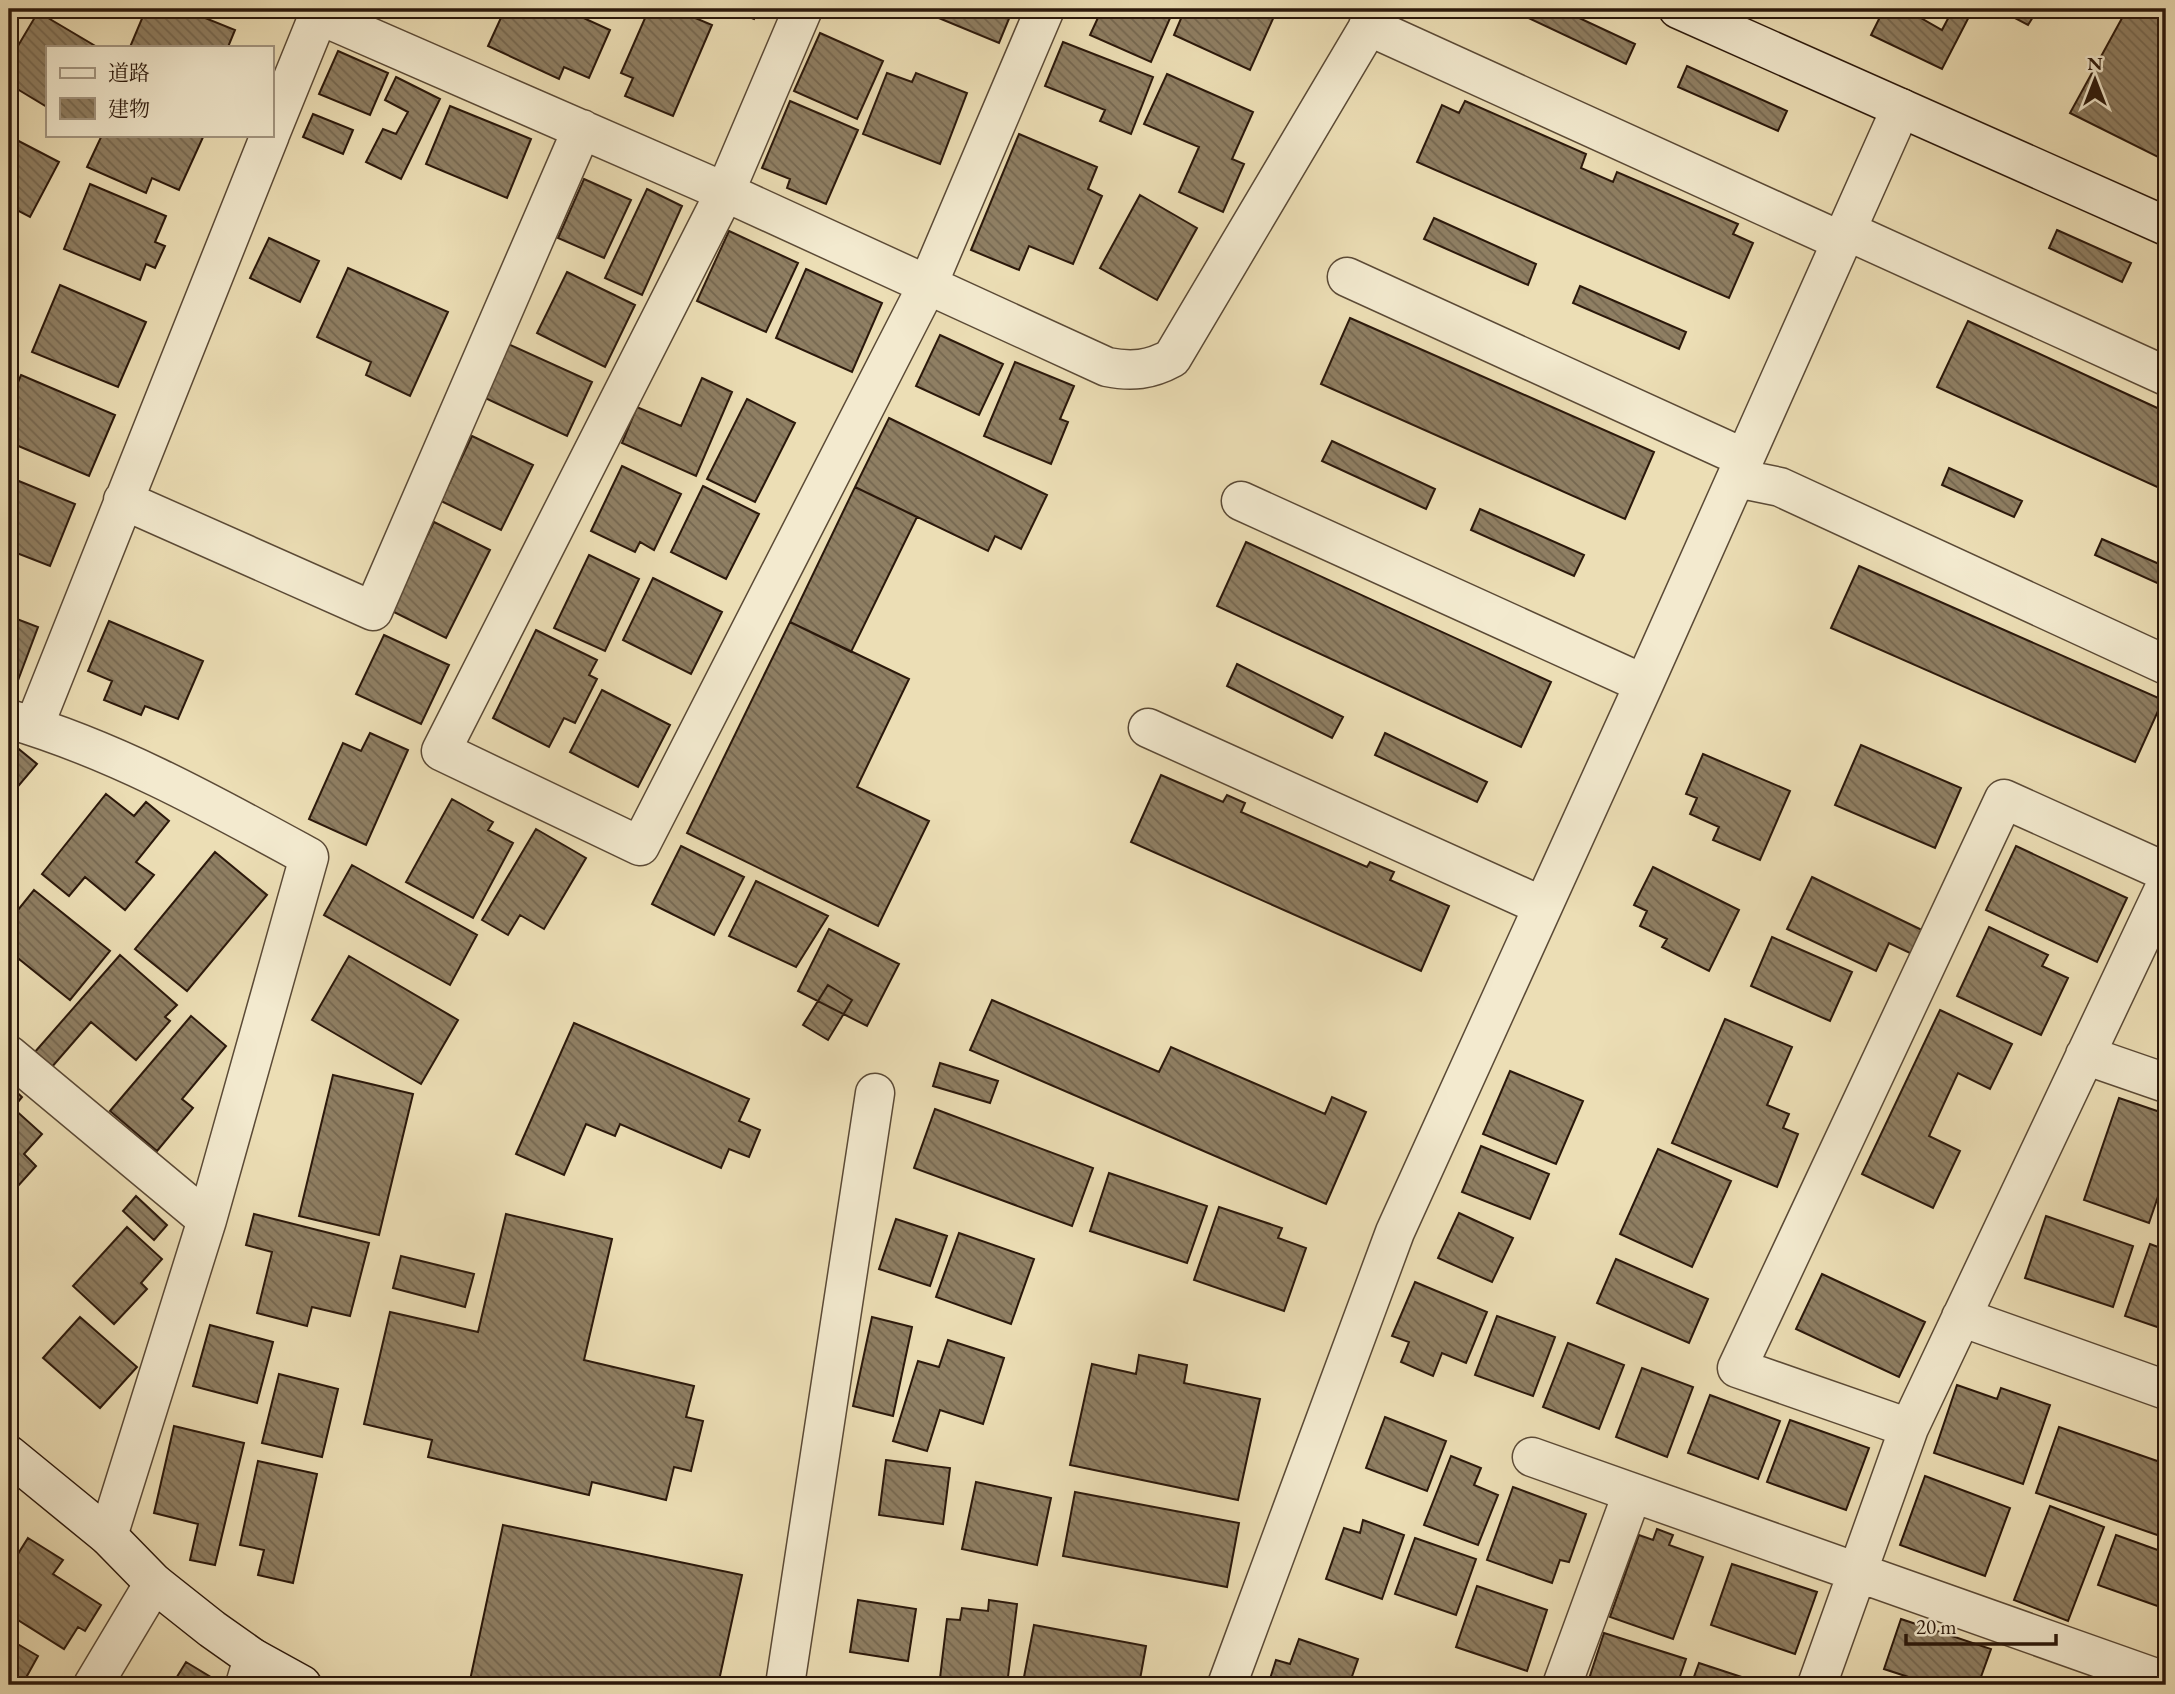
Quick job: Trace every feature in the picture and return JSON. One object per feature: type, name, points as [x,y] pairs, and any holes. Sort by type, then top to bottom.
[{"type":"street","points":[[803,9],[725,192],[441,751],[640,846],[928,284],[1045,9]]},
{"type":"street","points":[[1678,9],[2166,226]]},
{"type":"street","points":[[273,128],[320,12],[725,192],[1107,367],[1131,372],[1155,367],[1172,358],[1373,18],[1844,236],[2166,376]]},
{"type":"street","points":[[1227,1685],[1395,1232],[1644,684],[1900,108]]},
{"type":"street","points":[[122,500],[373,611],[582,130]]},
{"type":"street","points":[[108,1536],[207,1220],[309,857],[185,789],[106,753],[21,722],[122,500],[270,136]]},
{"type":"street","points":[[1347,277],[1780,487],[2166,665]]},
{"type":"street","points":[[1241,501],[1644,684]]},
{"type":"street","points":[[1147,728],[1542,906]]},
{"type":"street","points":[[1909,1428],[1737,1368],[2004,799],[2166,872]]},
{"type":"street","points":[[1817,1685],[1909,1428],[2166,885]]},
{"type":"street","points":[[9,1055],[207,1220]]},
{"type":"street","points":[[2085,1055],[2166,1083]]},
{"type":"street","points":[[785,1685],[875,1093]]},
{"type":"street","points":[[1961,1317],[2166,1390]]},
{"type":"street","points":[[9,1455],[108,1536],[249,1672],[302,1685]]},
{"type":"street","points":[[1531,1457],[2153,1677],[2150,1685]]},
{"type":"street","points":[[1562,1685],[1632,1494]]},
{"type":"street","points":[[93,1685],[154,1583]]},
{"type":"building","points":[[146,9],[183,9],[235,30],[228,46],[130,46]]},
{"type":"building","points":[[505,9],[564,9],[610,30],[589,78],[564,67],[559,79],[488,46]]},
{"type":"building","points":[[649,9],[674,9],[712,25],[673,116],[625,96],[633,78],[621,73]]},
{"type":"building","points":[[728,9],[757,9],[754,19]]},
{"type":"building","points":[[917,9],[1013,9],[999,43]]},
{"type":"building","points":[[1102,9],[1174,9],[1151,62],[1090,35]]},
{"type":"building","points":[[1185,9],[1269,9],[1276,12],[1250,70],[1174,35]]},
{"type":"building","points":[[1525,9],[1560,9],[1635,44],[1626,64],[1522,15]]},
{"type":"building","points":[[1884,9],[1905,9],[1942,30],[1953,9],[1973,9],[1942,69],[1871,35]]},
{"type":"building","points":[[1998,9],[2038,9],[2028,25]]},
{"type":"building","points":[[2127,9],[2166,9],[2166,161],[2070,113]]},
{"type":"building","points":[[38,12],[95,46],[46,46],[46,106],[9,84],[9,61]]},
{"type":"building","points":[[820,33],[883,61],[857,119],[794,91]]},
{"type":"building","points":[[1063,42],[1153,77],[1131,134],[1100,121],[1105,110],[1045,86]]},
{"type":"building","points":[[338,51],[388,73],[370,115],[319,94]]},
{"type":"building","points":[[1687,66],[1787,111],[1778,131],[1678,87]]},
{"type":"building","points":[[887,73],[912,82],[916,73],[967,93],[940,164],[863,134]]},
{"type":"building","points":[[1167,74],[1253,112],[1232,159],[1244,164],[1223,212],[1179,192],[1199,147],[1144,124]]},
{"type":"building","points":[[396,77],[440,99],[401,179],[366,162],[383,129],[396,134],[408,112],[385,100]]},
{"type":"building","points":[[790,101],[858,130],[826,204],[787,188],[790,179],[762,168]]},
{"type":"building","points":[[1465,101],[1586,154],[1581,168],[1613,182],[1617,172],[1738,224],[1733,234],[1753,243],[1729,298],[1417,162],[1442,105],[1459,113]]},
{"type":"building","points":[[450,106],[531,139],[507,198],[426,164]]},
{"type":"building","points":[[313,114],[353,130],[343,154],[303,137]]},
{"type":"building","points":[[1019,134],[1097,167],[1088,189],[1102,196],[1073,264],[1029,246],[1019,270],[971,250]]},
{"type":"building","points":[[9,136],[59,162],[30,217],[9,206]]},
{"type":"building","points":[[102,136],[204,136],[179,190],[152,178],[146,193],[87,167]]},
{"type":"building","points":[[584,179],[631,200],[604,258],[558,238]]},
{"type":"building","points":[[90,184],[166,216],[155,242],[165,246],[155,268],[146,264],[140,280],[64,249]]},
{"type":"building","points":[[647,189],[682,206],[642,295],[605,278]]},
{"type":"building","points":[[1140,195],[1197,228],[1157,300],[1100,268]]},
{"type":"building","points":[[1434,218],[1536,264],[1528,285],[1424,239]]},
{"type":"building","points":[[2057,230],[2131,263],[2122,282],[2049,248]]},
{"type":"building","points":[[729,231],[798,263],[766,332],[697,301]]},
{"type":"building","points":[[269,238],[319,261],[300,302],[250,278]]},
{"type":"building","points":[[348,268],[448,312],[410,396],[366,375],[371,362],[317,337]]},
{"type":"building","points":[[806,269],[882,303],[852,372],[776,338]]},
{"type":"building","points":[[567,272],[635,305],[605,367],[537,333]]},
{"type":"building","points":[[60,285],[146,322],[118,387],[32,352]]},
{"type":"building","points":[[1580,286],[1686,332],[1679,349],[1573,303]]},
{"type":"building","points":[[1350,318],[1654,452],[1625,519],[1321,384]]},
{"type":"building","points":[[1968,321],[2166,412],[2166,491],[1937,387]]},
{"type":"building","points":[[940,335],[1003,364],[979,415],[916,386]]},
{"type":"building","points":[[508,344],[592,382],[567,436],[483,397]]},
{"type":"building","points":[[1015,362],[1074,386],[1060,419],[1068,422],[1051,464],[984,436]]},
{"type":"building","points":[[21,375],[115,415],[89,476],[9,442],[9,404]]},
{"type":"building","points":[[702,378],[732,392],[696,476],[622,443],[637,407],[681,426]]},
{"type":"building","points":[[747,399],[795,423],[755,502],[707,479]]},
{"type":"building","points":[[889,418],[1047,495],[1021,549],[995,536],[988,551],[855,487]]},
{"type":"building","points":[[472,436],[533,465],[501,530],[441,501]]},
{"type":"building","points":[[1332,441],[1435,489],[1426,509],[1322,461]]},
{"type":"building","points":[[622,466],[681,494],[654,550],[640,542],[635,552],[591,531]]},
{"type":"building","points":[[1949,468],[2022,501],[2014,517],[1942,485]]},
{"type":"building","points":[[9,477],[75,504],[50,566],[9,550]]},
{"type":"building","points":[[703,486],[759,514],[726,579],[671,552]]},
{"type":"building","points":[[855,487],[917,517],[851,652],[790,622]]},
{"type":"building","points":[[1480,509],[1584,555],[1574,576],[1471,530]]},
{"type":"building","points":[[434,522],[490,550],[446,638],[390,610]]},
{"type":"building","points":[[2102,539],[2166,567],[2166,587],[2095,555]]},
{"type":"building","points":[[1246,542],[1551,682],[1521,747],[1217,606]]},
{"type":"building","points":[[589,555],[639,579],[605,651],[554,628]]},
{"type":"building","points":[[1859,566],[2163,700],[2135,762],[1831,628]]},
{"type":"building","points":[[653,578],[722,612],[691,674],[623,640]]},
{"type":"building","points":[[9,616],[38,627],[14,691],[9,689]]},
{"type":"building","points":[[109,621],[203,661],[178,719],[145,706],[141,715],[104,700],[112,681],[88,671]]},
{"type":"building","points":[[790,622],[909,679],[857,787],[929,821],[878,926],[687,833]]},
{"type":"building","points":[[536,630],[597,660],[589,675],[597,679],[575,723],[564,718],[549,747],[493,718]]},
{"type":"building","points":[[384,635],[449,665],[421,724],[356,694]]},
{"type":"building","points":[[1237,664],[1343,717],[1332,738],[1227,686]]},
{"type":"building","points":[[602,690],[670,725],[638,787],[570,752]]},
{"type":"building","points":[[370,733],[408,750],[366,845],[309,819],[343,743],[361,751]]},
{"type":"building","points":[[1385,733],[1487,782],[1477,802],[1375,755]]},
{"type":"building","points":[[9,741],[37,764],[9,797]]},
{"type":"building","points":[[1861,745],[1961,788],[1935,848],[1835,805]]},
{"type":"building","points":[[1703,754],[1790,791],[1760,860],[1713,840],[1719,827],[1690,814],[1697,798],[1686,794]]},
{"type":"building","points":[[1161,775],[1223,802],[1227,795],[1245,803],[1241,812],[1367,867],[1370,862],[1394,872],[1390,880],[1449,906],[1421,971],[1131,842]]},
{"type":"building","points":[[106,794],[134,816],[146,802],[169,821],[136,862],[154,875],[125,910],[85,877],[69,896],[42,874]]},
{"type":"building","points":[[452,799],[493,822],[488,830],[513,843],[473,918],[406,882]]},
{"type":"building","points":[[536,829],[586,858],[544,929],[520,915],[508,935],[482,920]]},
{"type":"building","points":[[681,846],[744,877],[714,935],[652,904]]},
{"type":"building","points":[[2016,846],[2127,898],[2097,962],[1986,910]]},
{"type":"building","points":[[215,852],[267,895],[187,991],[135,949]]},
{"type":"building","points":[[352,865],[477,935],[450,985],[324,915]]},
{"type":"building","points":[[1653,867],[1739,910],[1709,971],[1662,947],[1667,939],[1640,926],[1647,911],[1634,905]]},
{"type":"building","points":[[1812,877],[1924,931],[1912,954],[1889,943],[1876,971],[1787,929]]},
{"type":"building","points":[[756,881],[828,916],[796,967],[729,936]]},
{"type":"building","points":[[34,890],[110,951],[70,1000],[9,951],[9,921]]},
{"type":"building","points":[[1989,927],[2048,955],[2042,966],[2068,978],[2041,1035],[1957,996]]},
{"type":"building","points":[[829,929],[899,964],[867,1026],[798,991]]},
{"type":"building","points":[[1772,937],[1852,972],[1830,1021],[1751,986]]},
{"type":"building","points":[[120,955],[177,1005],[165,1017],[170,1021],[136,1060],[91,1022],[51,1068],[34,1053]]},
{"type":"building","points":[[349,956],[458,1020],[421,1084],[312,1020]]},
{"type":"building","points":[[828,985],[852,1000],[828,1040],[803,1025]]},
{"type":"building","points":[[992,1000],[1159,1072],[1171,1047],[1325,1114],[1332,1097],[1366,1112],[1326,1204],[970,1050]]},
{"type":"building","points":[[1940,1010],[2012,1044],[1990,1089],[1958,1073],[1929,1136],[1960,1151],[1933,1208],[1862,1174]]},
{"type":"building","points":[[191,1016],[226,1046],[182,1099],[193,1108],[157,1151],[110,1111]]},
{"type":"building","points":[[1725,1019],[1792,1047],[1767,1105],[1789,1114],[1783,1128],[1798,1134],[1777,1187],[1672,1143]]},
{"type":"building","points":[[574,1023],[749,1099],[739,1121],[760,1130],[749,1157],[729,1149],[721,1168],[620,1124],[615,1136],[586,1124],[564,1175],[516,1154]]},
{"type":"building","points":[[940,1063],[998,1081],[990,1103],[933,1086]]},
{"type":"building","points":[[1510,1071],[1583,1101],[1556,1164],[1483,1134]]},
{"type":"building","points":[[333,1075],[413,1094],[379,1235],[299,1216]]},
{"type":"building","points":[[9,1085],[22,1097],[13,1108],[42,1134],[24,1154],[36,1166],[9,1196]]},
{"type":"building","points":[[2119,1098],[2166,1114],[2166,1173],[2149,1223],[2084,1200]]},
{"type":"building","points":[[935,1109],[1093,1168],[1072,1226],[914,1168]]},
{"type":"building","points":[[1481,1146],[1549,1174],[1530,1219],[1462,1192]]},
{"type":"building","points":[[1658,1149],[1731,1181],[1692,1267],[1620,1234]]},
{"type":"building","points":[[1109,1173],[1207,1206],[1187,1263],[1090,1231]]},
{"type":"building","points":[[136,1196],[167,1225],[154,1240],[123,1211]]},
{"type":"building","points":[[2166,1198],[2166,1223],[2159,1220]]},
{"type":"building","points":[[1219,1207],[1282,1228],[1278,1238],[1306,1248],[1284,1311],[1194,1280]]},
{"type":"building","points":[[1459,1213],[1513,1238],[1492,1282],[1438,1258]]},
{"type":"building","points":[[254,1214],[369,1243],[350,1316],[312,1307],[307,1326],[257,1313],[272,1252],[246,1245]]},
{"type":"building","points":[[506,1214],[612,1239],[584,1360],[694,1386],[686,1417],[703,1421],[691,1471],[674,1467],[666,1500],[592,1482],[589,1495],[428,1457],[432,1440],[364,1424],[390,1312],[478,1332]]},
{"type":"building","points":[[2046,1216],[2133,1246],[2113,1307],[2025,1278]]},
{"type":"building","points":[[896,1219],[947,1236],[930,1286],[879,1269]]},
{"type":"building","points":[[127,1227],[162,1259],[141,1283],[147,1289],[114,1324],[73,1286]]},
{"type":"building","points":[[959,1233],[1034,1259],[1011,1324],[936,1297]]},
{"type":"building","points":[[2150,1244],[2166,1250],[2166,1330],[2125,1316]]},
{"type":"building","points":[[401,1256],[474,1274],[465,1307],[393,1288]]},
{"type":"building","points":[[1616,1259],[1708,1299],[1689,1343],[1597,1303]]},
{"type":"building","points":[[1822,1274],[1925,1322],[1899,1377],[1796,1329]]},
{"type":"building","points":[[1415,1282],[1487,1312],[1466,1363],[1442,1353],[1433,1376],[1401,1362],[1409,1342],[1392,1336]]},
{"type":"building","points":[[1497,1316],[1555,1337],[1533,1396],[1475,1375]]},
{"type":"building","points":[[80,1317],[137,1367],[100,1408],[43,1358]]},
{"type":"building","points":[[872,1317],[912,1327],[893,1416],[853,1406]]},
{"type":"building","points":[[210,1325],[273,1342],[257,1403],[193,1386]]},
{"type":"building","points":[[948,1340],[1004,1358],[983,1424],[940,1410],[927,1451],[893,1441],[918,1361],[939,1367]]},
{"type":"building","points":[[1568,1343],[1624,1365],[1599,1429],[1543,1407]]},
{"type":"building","points":[[1139,1355],[1187,1365],[1184,1383],[1260,1399],[1238,1500],[1070,1465],[1092,1364],[1136,1374]]},
{"type":"building","points":[[1642,1368],[1693,1387],[1667,1457],[1616,1437]]},
{"type":"building","points":[[279,1374],[338,1389],[322,1457],[262,1443]]},
{"type":"building","points":[[1957,1385],[1997,1399],[2001,1388],[2050,1405],[2023,1484],[1934,1453]]},
{"type":"building","points":[[1710,1395],[1780,1421],[1758,1479],[1688,1453]]},
{"type":"building","points":[[1385,1417],[1446,1441],[1427,1491],[1366,1468]]},
{"type":"building","points":[[1790,1420],[1869,1448],[1846,1510],[1767,1482]]},
{"type":"building","points":[[174,1426],[244,1443],[215,1565],[190,1560],[198,1524],[154,1513]]},
{"type":"building","points":[[2059,1427],[2166,1464],[2166,1538],[2036,1493]]},
{"type":"building","points":[[1451,1456],[1481,1468],[1474,1485],[1498,1495],[1478,1545],[1424,1525]]},
{"type":"building","points":[[886,1460],[950,1468],[943,1524],[879,1515]]},
{"type":"building","points":[[258,1461],[317,1474],[293,1583],[258,1575],[264,1550],[240,1545]]},
{"type":"building","points":[[1925,1476],[2010,1508],[1985,1576],[1900,1545]]},
{"type":"building","points":[[976,1482],[1051,1498],[1037,1565],[962,1549]]},
{"type":"building","points":[[1513,1487],[1586,1514],[1569,1562],[1560,1560],[1552,1583],[1487,1560]]},
{"type":"building","points":[[1075,1492],[1239,1523],[1227,1587],[1063,1556]]},
{"type":"building","points":[[2050,1506],[2104,1527],[2068,1621],[2014,1600]]},
{"type":"building","points":[[1363,1520],[1404,1535],[1382,1599],[1326,1579],[1344,1528],[1360,1533]]},
{"type":"building","points":[[503,1525],[742,1575],[718,1685],[469,1685]]},
{"type":"building","points":[[1657,1529],[1673,1535],[1669,1545],[1703,1557],[1673,1639],[1610,1617],[1639,1535],[1653,1540]]},
{"type":"building","points":[[2116,1535],[2166,1553],[2166,1609],[2098,1585]]},
{"type":"building","points":[[28,1538],[63,1560],[53,1574],[101,1605],[85,1631],[78,1627],[64,1649],[13,1617],[9,1624],[9,1568]]},
{"type":"building","points":[[1415,1538],[1476,1559],[1456,1615],[1395,1594]]},
{"type":"building","points":[[1732,1564],[1817,1592],[1795,1654],[1711,1625]]},
{"type":"building","points":[[1477,1586],[1547,1610],[1527,1671],[1456,1647]]},
{"type":"building","points":[[858,1600],[916,1609],[908,1661],[850,1652]]},
{"type":"building","points":[[989,1600],[1017,1604],[1007,1685],[940,1678],[947,1619],[960,1620],[962,1608],[988,1611]]},
{"type":"building","points":[[1901,1619],[1991,1649],[1978,1685],[1933,1685],[1884,1669]]},
{"type":"building","points":[[1034,1625],[1146,1646],[1139,1685],[1070,1685],[1024,1677]]},
{"type":"building","points":[[1604,1633],[1686,1659],[1677,1685],[1587,1685]]},
{"type":"building","points":[[9,1639],[38,1656],[22,1685],[9,1683]]},
{"type":"building","points":[[1299,1639],[1358,1659],[1349,1685],[1268,1685],[1276,1660],[1290,1664]]},
{"type":"building","points":[[186,1662],[224,1685],[172,1685]]},
{"type":"building","points":[[1699,1663],[1766,1685],[1691,1685]]}]
